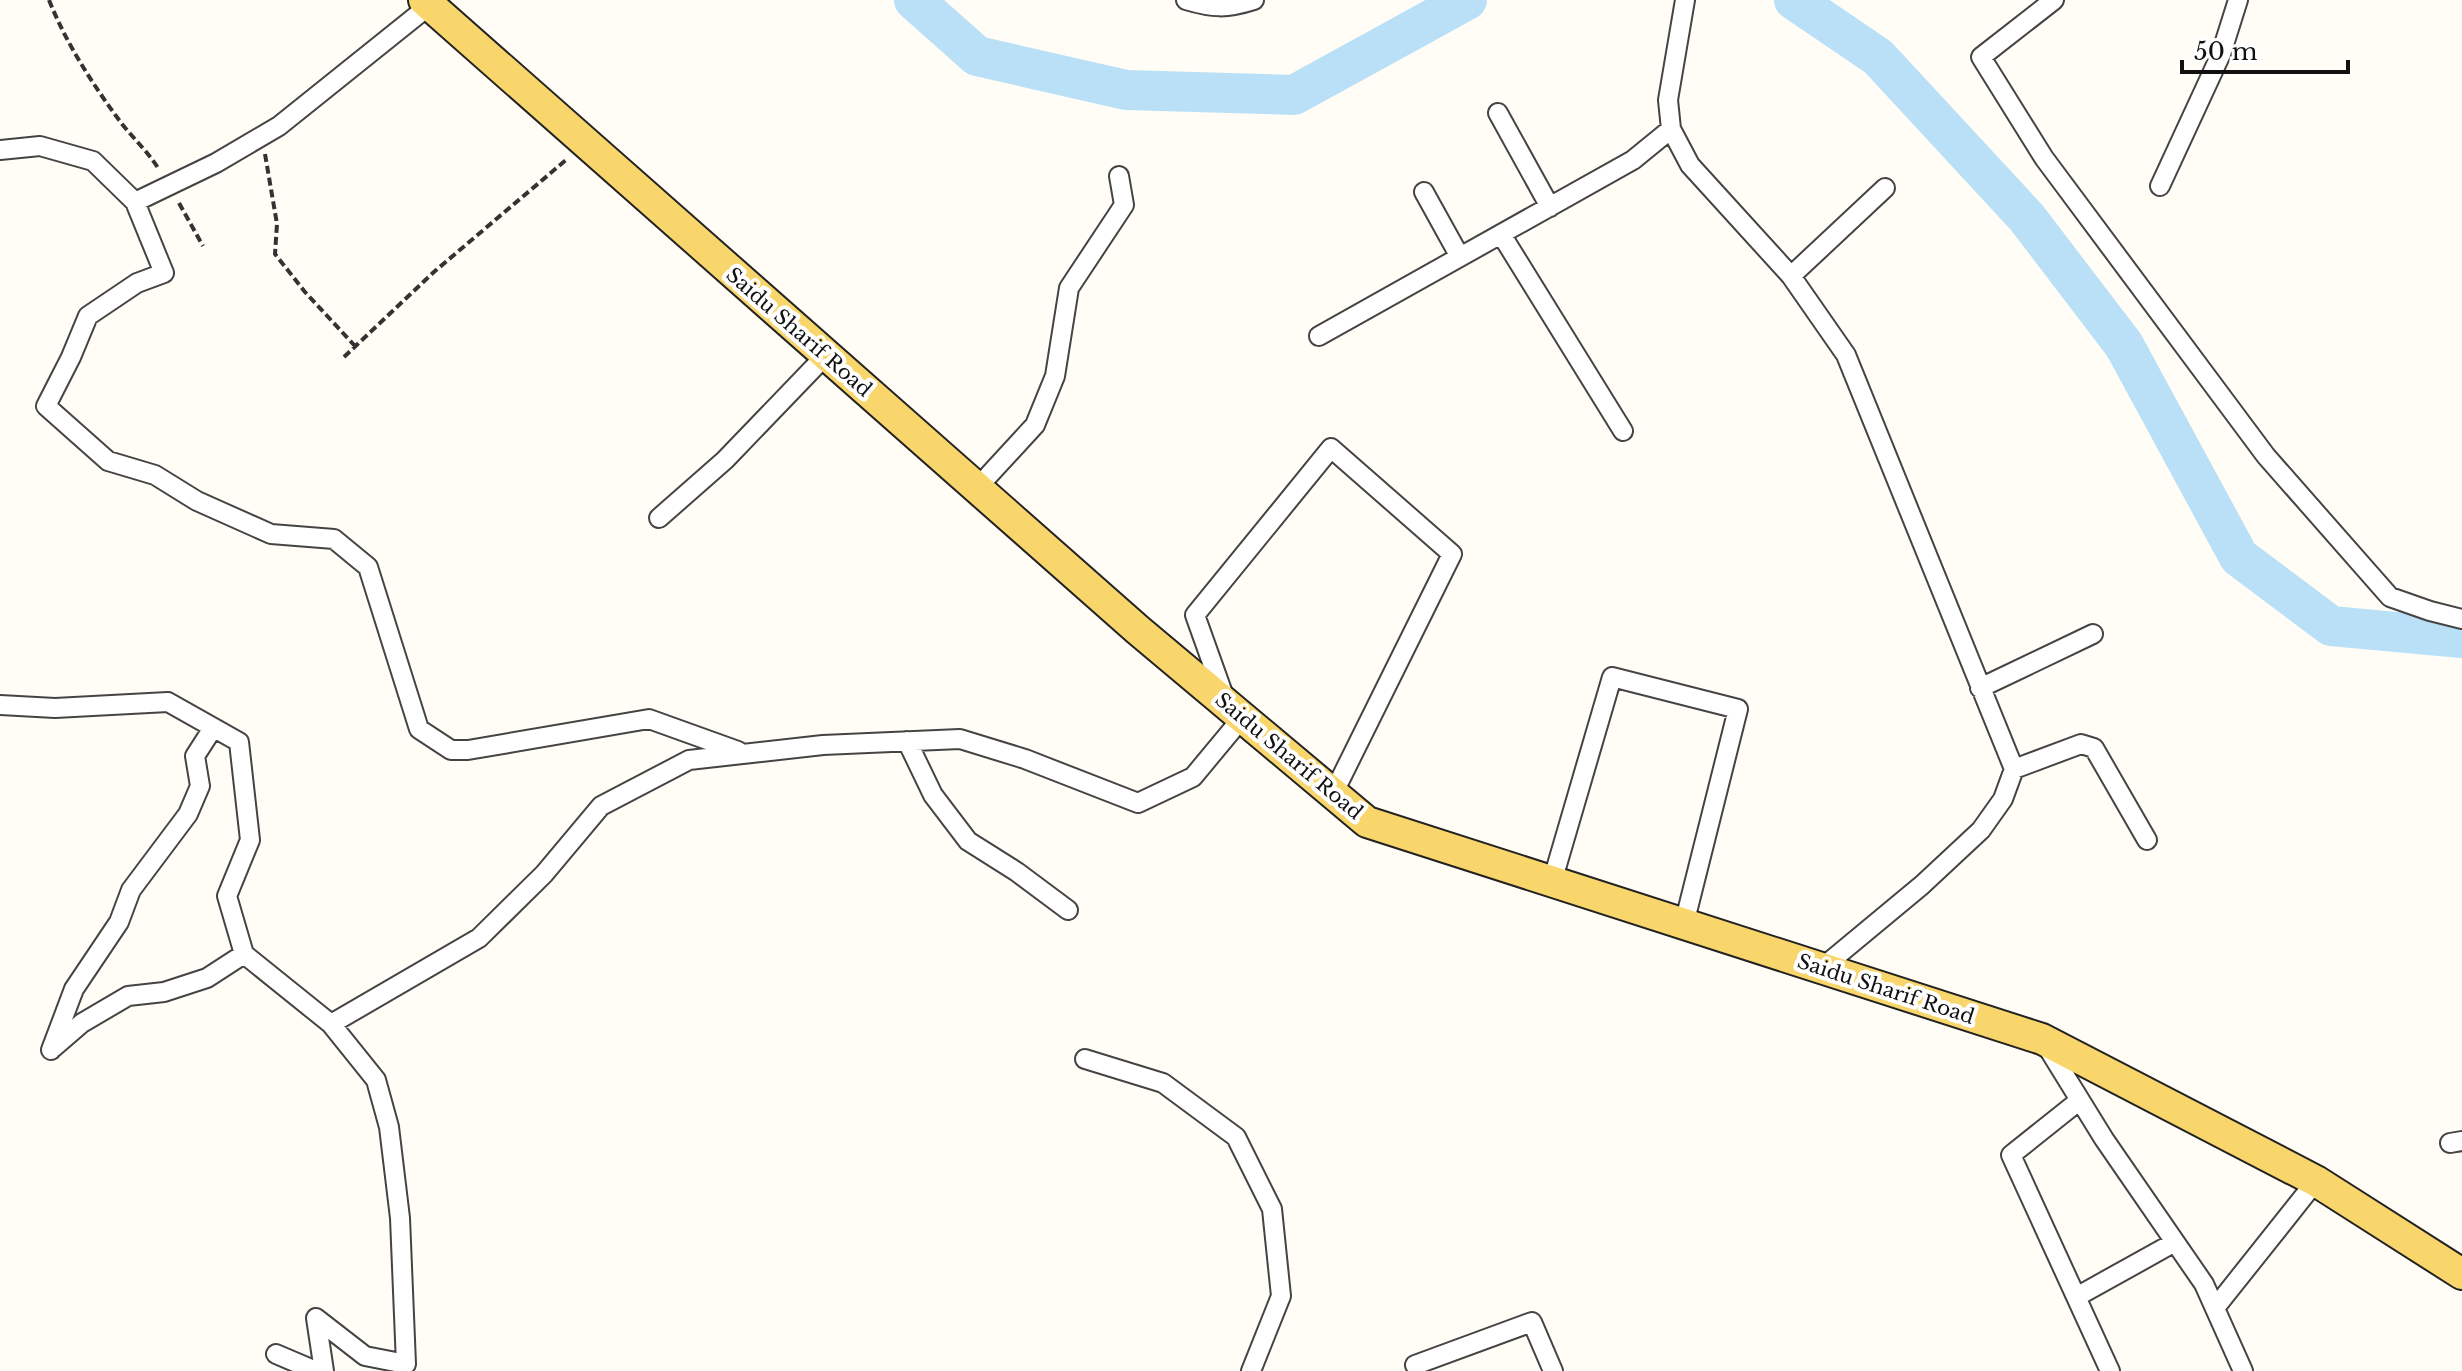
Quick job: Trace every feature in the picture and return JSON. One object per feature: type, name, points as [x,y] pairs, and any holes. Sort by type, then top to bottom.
[{"type":"main road","name":"Saidu Sharif Road","points":[[427,3],[1126,620],[1367,822],[2042,1039],[2316,1181],[2462,1274]]},
{"type":"street","points":[[1186,0],[1229,8],[1254,0]]},
{"type":"street","points":[[2054,0],[1981,57],[2044,158],[2266,456],[2390,597],[2462,619]]},
{"type":"street","points":[[2160,186],[2221,54],[2238,0]]},
{"type":"street","points":[[135,202],[279,126],[427,3]]},
{"type":"street","points":[[1684,9],[1668,100],[1671,129],[1690,165],[1791,276],[1846,355],[2014,769],[2003,799],[1981,830],[1922,885],[1822,968]]},
{"type":"street","points":[[1498,113],[1550,207]]},
{"type":"street","points":[[1319,336],[1633,160],[1671,129]]},
{"type":"street","points":[[0,150],[40,146],[93,161],[135,202],[164,273],[137,283],[88,316],[46,406],[108,461],[155,475],[197,501],[271,534],[334,539],[368,567],[419,729],[451,750],[468,750],[649,719],[744,754]]},
{"type":"street","points":[[977,488],[1035,425],[1055,376],[1069,288],[1124,205],[1119,176]]},
{"type":"street","points":[[1791,276],[1885,188]]},
{"type":"street","points":[[1424,192],[1460,257]]},
{"type":"street","points":[[1501,234],[1623,431]]},
{"type":"street","points":[[659,518],[725,460],[826,355]]},
{"type":"street","points":[[331,1024],[479,938],[544,874],[601,806],[689,760],[823,745],[960,739],[1025,759],[1138,803],[1193,777],[1235,711],[1195,615],[1331,448],[1452,554],[1333,794]]},
{"type":"street","points":[[1980,688],[2093,634]]},
{"type":"street","points":[[1552,882],[1612,677],[1738,709],[1684,924]]},
{"type":"street","points":[[0,705],[55,708],[168,702],[239,742],[250,840],[227,896],[244,954],[331,1024],[376,1080],[389,1127],[400,1218],[406,1364],[365,1356],[316,1318],[324,1371]]},
{"type":"street","points":[[213,728],[195,756],[200,786],[188,814],[131,890],[119,922],[74,989],[51,1050],[82,1023],[128,996],[164,992],[207,978],[244,954]]},
{"type":"street","points":[[907,741],[933,795],[968,841],[1068,910]]},
{"type":"street","points":[[2014,769],[2081,744],[2094,748],[2147,840]]},
{"type":"street","points":[[2042,1039],[2104,1139],[2204,1284],[2243,1371]]},
{"type":"street","points":[[1085,1059],[1163,1083],[1236,1137],[1272,1209],[1281,1296],[1251,1371]]},
{"type":"street","points":[[2080,1100],[2011,1155],[2110,1371]]},
{"type":"street","points":[[2215,1308],[2316,1181]]},
{"type":"street","points":[[2078,1296],[2175,1242]]},
{"type":"street","points":[[1415,1365],[1532,1322],[1553,1371]]},
{"type":"street","points":[[276,1354],[316,1371]]},
{"type":"path","points":[[49,0],[83,70],[124,127],[156,164],[203,246]]},
{"type":"path","points":[[262,136],[277,224],[275,254],[355,346]]},
{"type":"path","points":[[344,357],[484,228],[586,143]]},
{"type":"waterway","points":[[914,0],[977,56],[1126,90],[1294,95],[1467,0]]},
{"type":"waterway","points":[[1794,0],[1878,57],[2027,218],[2124,345],[2239,557],[2331,626],[2462,638]]}]
